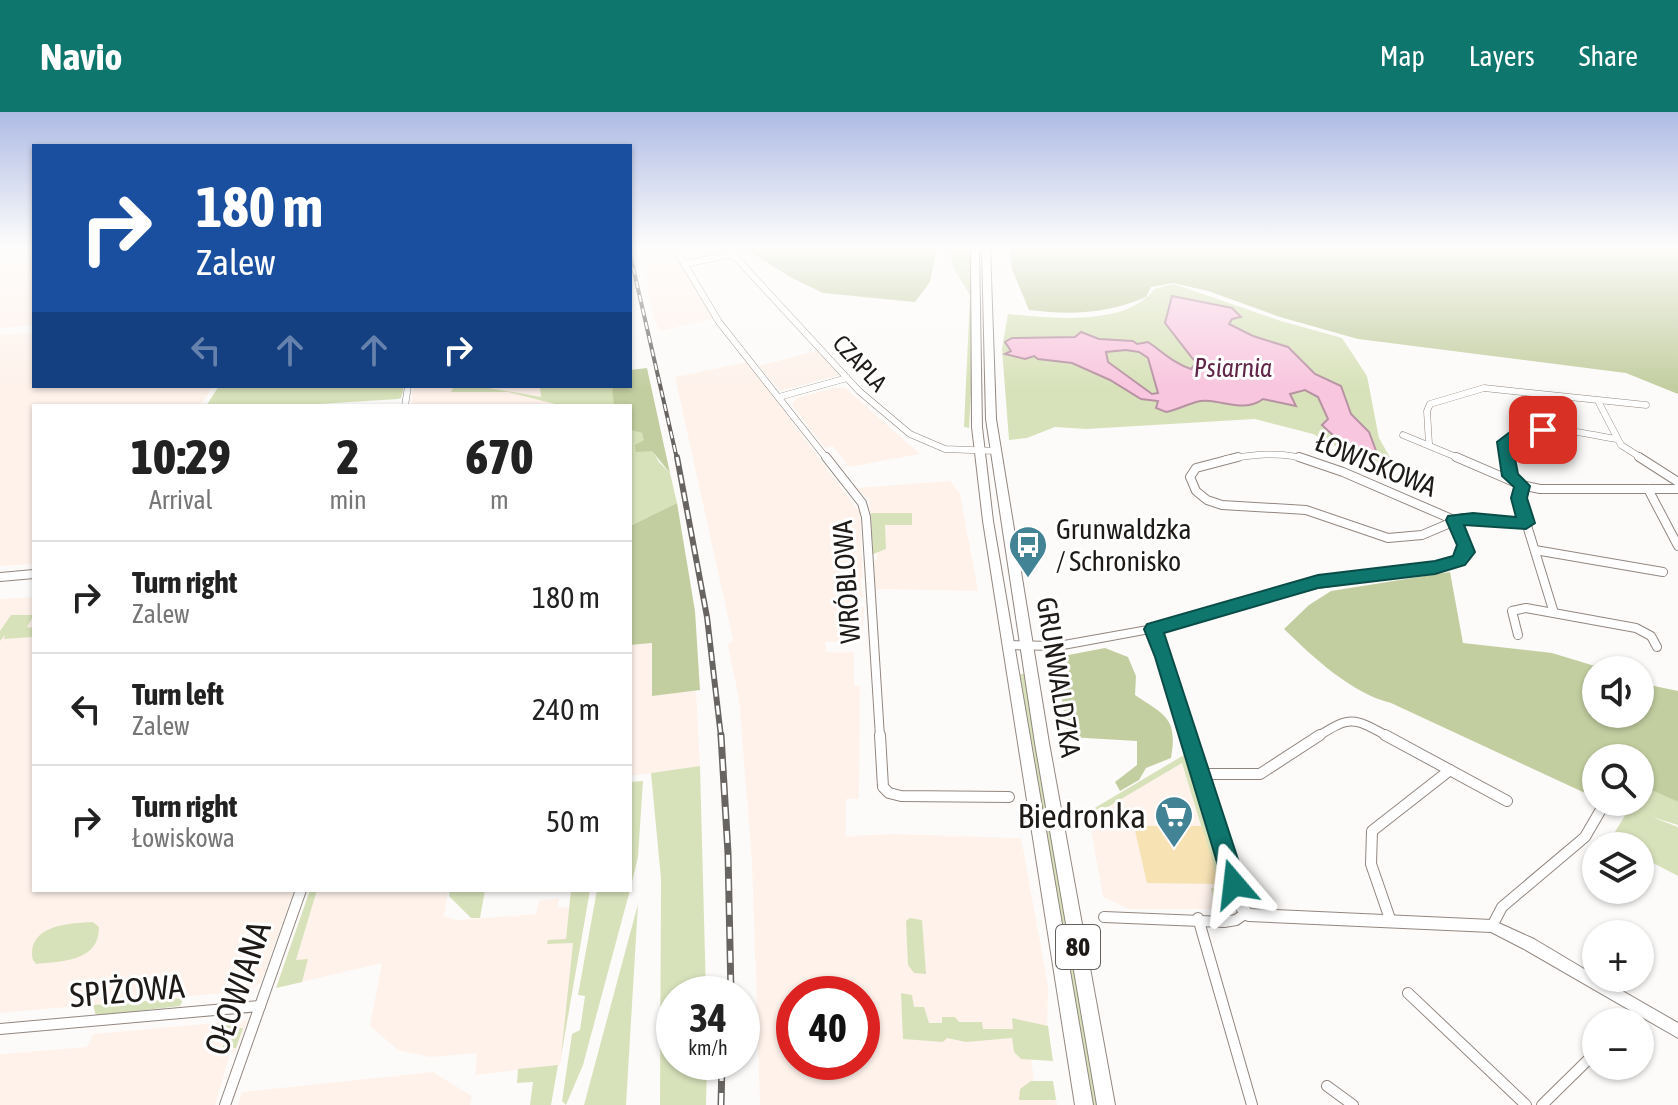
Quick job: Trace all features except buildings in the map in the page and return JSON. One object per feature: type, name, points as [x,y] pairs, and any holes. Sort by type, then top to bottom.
[{"type":"main road","name":"80","points":[[980,294],[981,301]]},
{"type":"main road","name":"80","points":[[981,301],[982,294]]},
{"type":"main road","name":"GRUNWALDZKA","points":[[981,301],[980,450],[1008,645],[1084,1105]]},
{"type":"main road","name":"GRUNWALDZKA","points":[[981,301],[996,451],[1106,1105]]},
{"type":"street","name":"WRÓBLOWA","points":[[702,294],[719,322],[862,503],[866,517],[883,787],[889,793],[901,796],[1009,797]]},
{"type":"street","name":"CZAPLA","points":[[770,294],[876,407],[916,438],[945,449],[996,451]]},
{"type":"street","points":[[779,397],[847,378]]},
{"type":"street","points":[[1429,444],[1427,411],[1430,404],[1472,389],[1646,405]]},
{"type":"street","points":[[1598,401],[1617,439],[1634,456],[1678,482]]},
{"type":"street","points":[[1510,476],[1504,442],[1515,433],[1552,431],[1617,439]]},
{"type":"street","points":[[1403,435],[1497,474],[1510,476],[1522,486],[1678,489]]},
{"type":"street","name":"ŁOWISKOWA","points":[[1454,520],[1343,472],[1293,455],[1250,455],[1214,461],[1196,468],[1190,477],[1197,491],[1220,504],[1245,508],[1296,507],[1388,538],[1402,539],[1430,532],[1454,520],[1473,518],[1526,523]]},
{"type":"street","points":[[1522,486],[1519,498],[1554,613]]},
{"type":"street","points":[[1648,489],[1678,546]]},
{"type":"street","points":[[1008,645],[1072,644],[1153,629],[1318,582],[1459,561],[1466,552],[1466,545],[1454,520]]},
{"type":"street","points":[[1535,550],[1663,572]]},
{"type":"street","points":[[0,577],[32,574]]},
{"type":"street","points":[[1518,635],[1512,615],[1516,608],[1636,628],[1651,636],[1657,647]]},
{"type":"street","points":[[1153,629],[1246,913],[1252,917],[1390,919],[1492,926],[1638,1008]]},
{"type":"street","points":[[1201,774],[1260,774],[1340,722],[1355,719],[1507,801]]},
{"type":"street","points":[[1390,919],[1372,867],[1369,849],[1372,831],[1450,770]]},
{"type":"street","points":[[1492,926],[1502,907],[1585,837],[1597,816]]},
{"type":"street","name":"OŁOWIANA","points":[[225,1105],[300,892]]},
{"type":"street","points":[[1104,917],[1198,918],[1224,922],[1236,920],[1246,913]]},
{"type":"street","points":[[1198,918],[1252,1105]]},
{"type":"street","points":[[1408,993],[1526,1105]]},
{"type":"street","name":"SPIŻOWA","points":[[0,1029],[260,1006]]},
{"type":"street","points":[[1654,1017],[1678,1031]]},
{"type":"street","points":[[1542,1105],[1582,1066]]},
{"type":"street","points":[[1327,1086],[1353,1105]]},
{"type":"shaded area","points":[[0,294],[32,294],[32,325],[0,328]]},
{"type":"shaded area","points":[[649,294],[702,295],[714,318],[660,331]]},
{"type":"shaded area","points":[[32,333],[32,388],[212,388],[201,404],[32,404],[32,564],[0,566],[0,335]]},
{"type":"shaded area","points":[[818,350],[840,375],[780,391],[759,366]]},
{"type":"shaded area","points":[[747,362],[860,513],[863,578],[860,580],[864,597],[850,597],[851,608],[864,607],[862,641],[825,642],[826,652],[854,652],[854,686],[860,686],[859,799],[846,799],[846,836],[895,834],[1021,838],[1048,985],[1047,1033],[1028,1034],[1035,1089],[1055,1090],[1057,1105],[760,1105],[760,976],[756,976],[752,863],[739,699],[728,645],[733,640],[675,377]]},
{"type":"shaded area","points":[[413,388],[577,388],[579,404],[411,404]]},
{"type":"shaded area","points":[[833,388],[845,388],[920,454],[849,467],[833,446],[825,448],[792,405],[797,398]]},
{"type":"shaded area","points":[[950,481],[960,494],[978,591],[875,589],[873,562],[877,554],[873,554],[869,500],[856,488]]},
{"type":"shaded area","points":[[32,597],[32,892],[293,892],[261,983],[248,991],[0,1013],[0,599]]},
{"type":"shaded area","points":[[653,643],[652,696],[696,690],[700,766],[632,776],[632,645]]},
{"type":"shaded area","points":[[1184,755],[1227,898],[1225,909],[1129,909],[1103,897],[1088,812]]},
{"type":"shaded area","points":[[309,892],[448,892],[444,916],[457,920],[536,914],[539,901],[559,898],[558,908],[587,906],[560,1065],[475,1075],[477,1053],[430,1057],[398,1050],[370,1026],[382,963],[276,988]]},
{"type":"shaded area","points":[[248,1020],[236,1051],[230,1054],[215,1105],[0,1105],[0,1054],[87,1047],[93,1034]]},
{"type":"shaded area","points":[[433,1072],[472,1096],[470,1105],[238,1105],[242,1092]]},
{"type":"green space","points":[[837,294],[921,294],[915,302]]},
{"type":"green space","points":[[1023,294],[1147,294],[1131,303],[1103,310],[1074,313],[1029,310]]},
{"type":"green space","points":[[1149,294],[1204,294],[1342,338],[1367,376],[1379,438],[1396,468],[1383,471],[1313,434],[1255,419],[1086,429],[1055,427],[1027,438],[1009,440],[1002,349],[1008,314],[1087,317],[1126,310]]},
{"type":"green space","points":[[1217,294],[1678,294],[1678,394],[1626,373],[1358,339],[1280,317]]},
{"type":"green space","points":[[970,295],[972,374],[969,428],[964,427]]},
{"type":"green space","points":[[647,368],[670,473],[652,451],[636,452],[635,445],[644,440],[642,433],[632,430],[632,404],[614,404],[612,388],[632,388],[632,370]]},
{"type":"green space","points":[[218,388],[404,388],[398,399],[318,404],[207,404]]},
{"type":"green space","points":[[453,388],[489,388],[541,397],[540,388],[612,388],[615,404],[555,404],[508,392],[451,392]]},
{"type":"green space","points":[[632,430],[642,433],[659,462],[670,473],[677,503],[632,525]]},
{"type":"green space","points":[[677,503],[695,611],[700,690],[652,696],[652,643],[632,645],[632,525]]},
{"type":"green space","points":[[871,513],[912,513],[912,525],[885,525],[886,549],[873,554]]},
{"type":"green space","points":[[1450,572],[1463,643],[1552,653],[1582,662],[1582,728],[1654,728],[1654,686],[1678,691],[1678,802],[1654,791],[1654,744],[1582,744],[1582,792],[1347,683],[1284,629],[1309,605],[1331,591]]},
{"type":"green space","points":[[11,615],[32,615],[27,627],[32,628],[32,637],[4,639],[5,635],[0,641],[0,631]]},
{"type":"green space","points":[[1105,648],[1128,657],[1136,676],[1135,695],[1167,719],[1173,734],[1171,758],[1146,768],[1139,780],[1120,791],[1115,782],[1137,765],[1137,741],[1068,737],[1056,663],[1058,657]]},
{"type":"green space","points":[[1018,674],[1027,674],[1098,1105],[1093,1105]]},
{"type":"green space","points":[[1184,755],[1227,898],[1225,909],[1216,909],[1211,888],[1220,888],[1182,763],[1089,818],[1088,812]]},
{"type":"green space","points":[[700,766],[706,976],[661,976],[661,879],[651,773]]},
{"type":"green space","points":[[643,781],[638,857],[632,882],[632,782]]},
{"type":"green space","points":[[1654,791],[1678,802],[1678,825],[1652,817],[1678,827],[1678,876],[1654,863],[1654,832],[1615,832],[1625,816],[1654,816]]},
{"type":"green space","points":[[309,892],[316,892],[296,960],[308,959],[302,982],[276,988]]},
{"type":"green space","points":[[450,892],[485,892],[480,918],[471,918],[449,896]]},
{"type":"green space","points":[[571,892],[590,892],[561,1056],[573,943],[547,944],[548,940],[566,939]]},
{"type":"green space","points":[[597,892],[629,892],[583,1065],[566,1105],[562,1101],[572,1034],[580,1030],[585,996],[578,995]]},
{"type":"green space","points":[[638,904],[626,1105],[584,1105]]},
{"type":"green space","points":[[910,918],[922,920],[926,974],[914,973],[908,965],[906,921]]},
{"type":"green space","points":[[93,922],[99,927],[97,939],[86,953],[57,962],[36,964],[33,960],[36,939],[43,933],[62,925]]},
{"type":"green space","points":[[901,993],[912,995],[914,1007],[924,1007],[929,1023],[942,1023],[942,1017],[955,1017],[959,1022],[982,1022],[983,1029],[1013,1029],[1012,1018],[1048,1026],[1053,1061],[1021,1059],[1014,1052],[1012,1038],[966,1042],[947,1038],[943,1042],[903,1039]]},
{"type":"green space","points":[[184,998],[180,1006],[96,1016],[93,1005]]},
{"type":"green space","points":[[240,1021],[238,1028],[243,1028],[236,1048],[222,1049],[225,1040],[213,1040],[210,1046],[205,1047],[214,1024]]},
{"type":"green space","points":[[558,1065],[551,1105],[530,1105],[533,1082],[517,1083],[518,1069]]},
{"type":"green space","points":[[660,1080],[707,1080],[706,1105],[660,1105]]},
{"type":"green space","points":[[1031,1081],[1053,1081],[1056,1100],[1019,1100],[1020,1089]]},
{"type":"water","name":"Psiarnia","points":[[1172,296],[1232,308],[1241,317],[1232,319],[1229,324],[1253,336],[1288,347],[1315,374],[1341,386],[1351,414],[1369,432],[1378,456],[1355,450],[1327,430],[1322,425],[1328,419],[1318,397],[1305,390],[1290,394],[1296,406],[1263,399],[1247,405],[1204,401],[1166,412],[1156,408],[1158,401],[1141,399],[1110,380],[1072,363],[1005,354],[1011,351],[1005,342],[1012,338],[1075,337],[1081,332],[1099,339],[1133,341],[1137,344],[1148,342],[1191,369],[1196,363],[1165,323]],"holes":[[[1106,352],[1139,352],[1148,358],[1158,393],[1152,394],[1108,362]]]},
{"type":"railway","points":[[639,294],[677,459]]},
{"type":"railway","points":[[677,457],[707,617],[721,737]]},
{"type":"railway","points":[[721,735],[731,976]]},
{"type":"railway","points":[[721,1105],[722,1080]]},
{"type":"place","name":"Grunwaldzka / Schronisko","points":[[1028,579]]},
{"type":"place","name":"Biedronka","points":[[1174,849]]},
{"type":"route","points":[[1234,884],[1165,657],[1153,629],[1286,589],[1459,561],[1466,552],[1466,545],[1454,520],[1473,518],[1526,523],[1519,498],[1522,486],[1510,476],[1504,442],[1519,432],[1543,430]]}]
